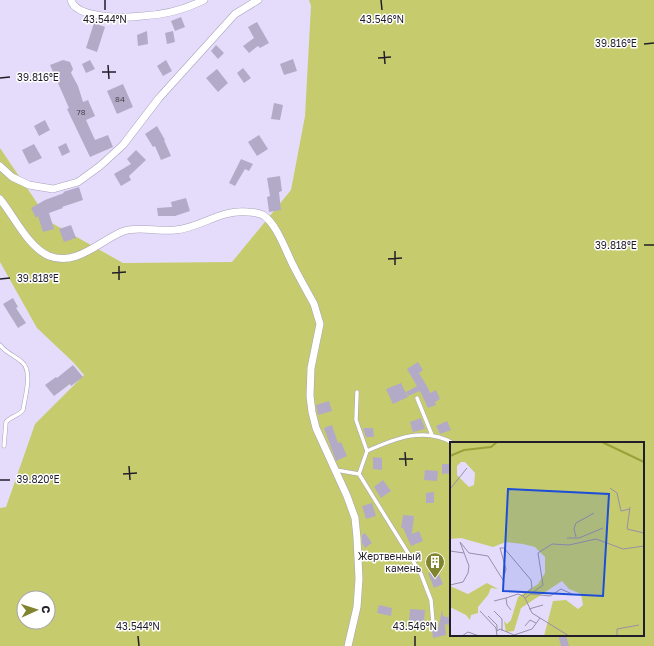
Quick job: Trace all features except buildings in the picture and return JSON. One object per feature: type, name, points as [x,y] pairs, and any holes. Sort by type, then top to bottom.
[{"type":"street","points":[[71,0],[72,4],[85,12],[118,17],[142,16],[166,12],[204,0]]},
{"type":"street","points":[[0,166],[12,177],[29,185],[53,189],[78,182],[100,166],[123,145],[159,98],[235,14],[258,0]]},
{"type":"street","points":[[0,199],[23,232],[38,249],[49,256],[62,260],[76,257],[125,230],[177,230],[222,214],[240,211],[254,212],[269,220],[277,232],[314,304],[320,324],[311,368],[310,396],[316,428],[336,470],[355,518],[357,538],[359,578],[357,607],[348,646]]},
{"type":"lane","points":[[0,346],[7,353],[22,362],[27,367],[28,376],[23,410],[6,422],[4,446]]},
{"type":"lane","points":[[358,392],[356,420],[367,451],[359,474]]},
{"type":"lane","points":[[417,398],[432,435]]},
{"type":"lane","points":[[367,451],[392,440],[420,434],[432,435],[450,442]]},
{"type":"lane","points":[[336,470],[359,474],[421,574],[431,600],[433,622]]},
{"type":"green space","points":[[309,0],[654,0],[654,646],[0,646],[0,508],[6,507],[35,424],[84,375],[73,362],[37,328],[0,262],[0,148],[50,222],[123,263],[232,262],[291,190],[305,116],[311,6]]},
{"type":"place","name":"Жертвенный камень","points":[[435,579]]}]
